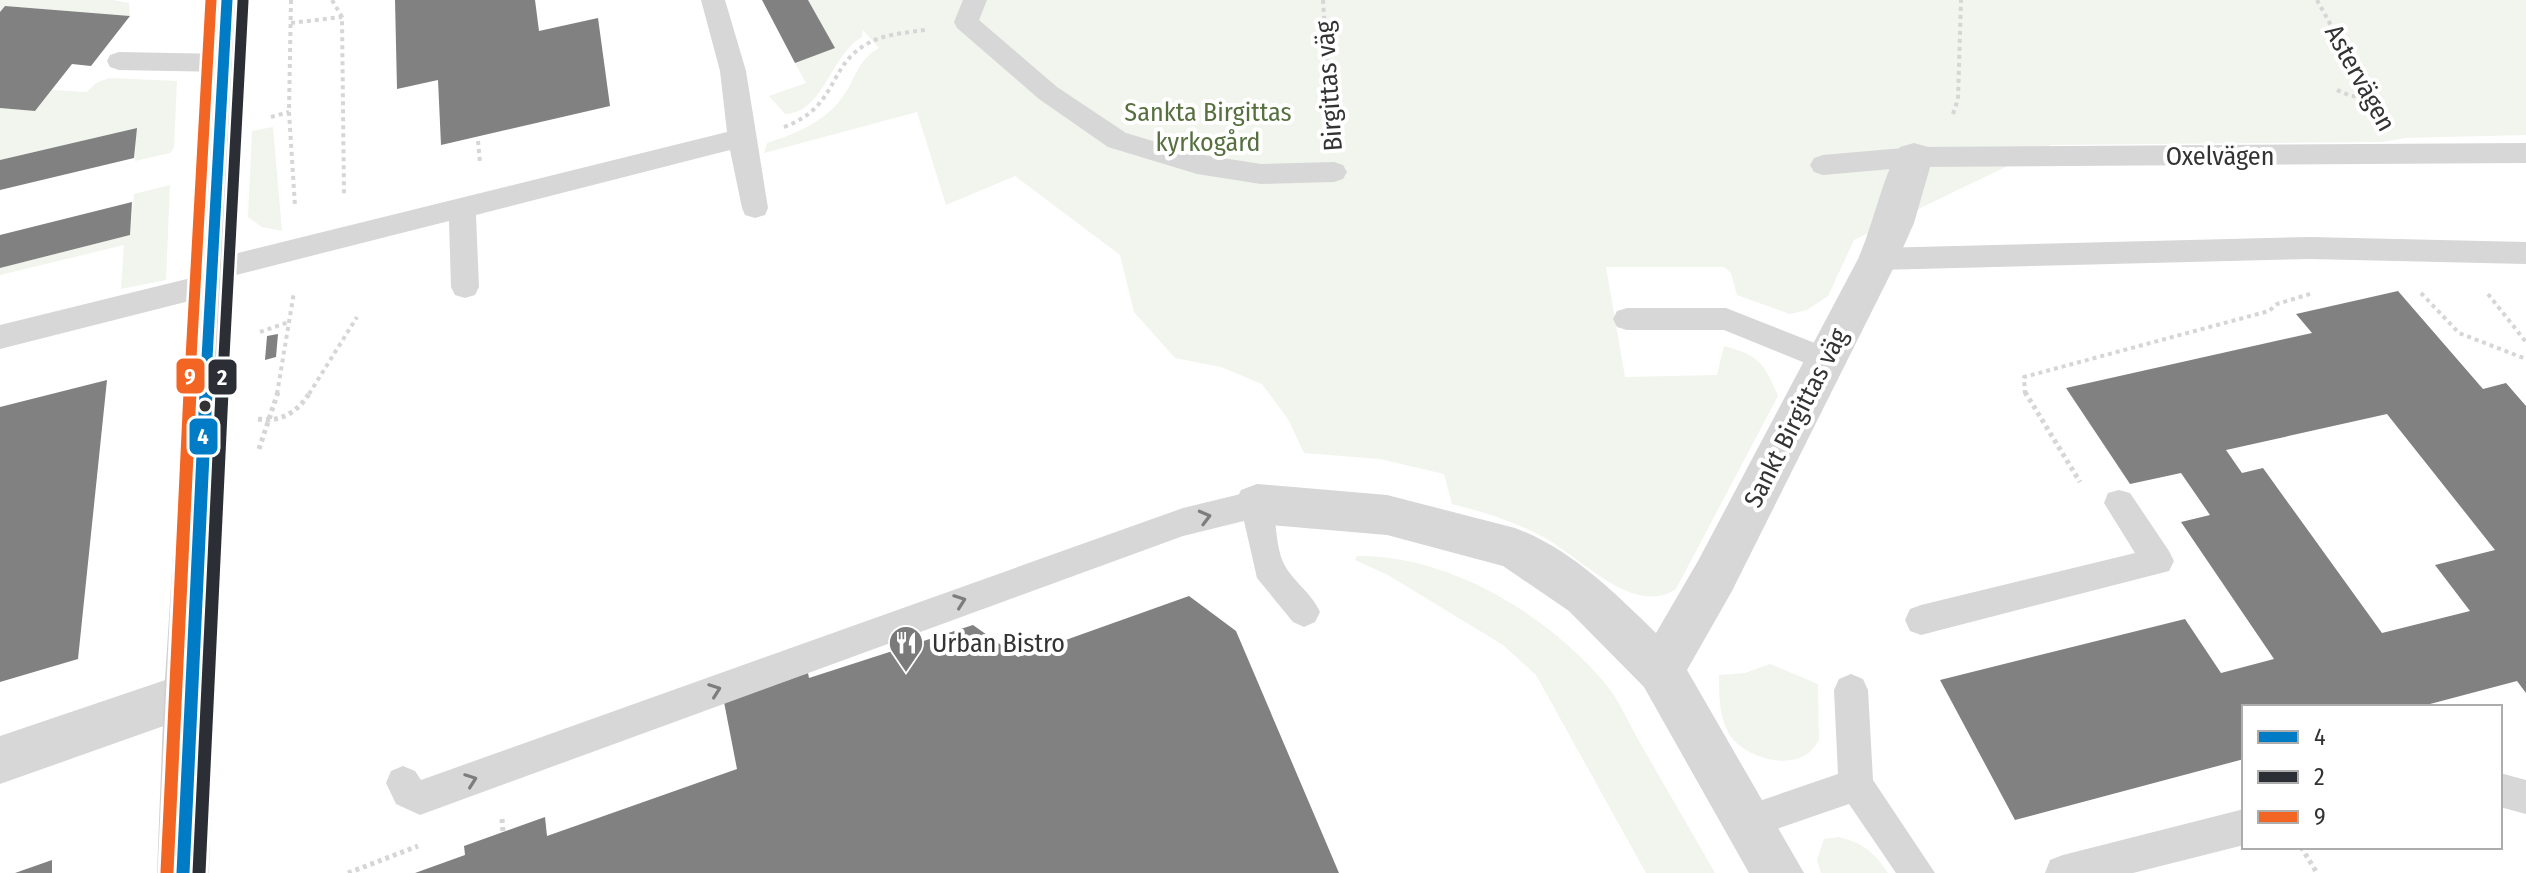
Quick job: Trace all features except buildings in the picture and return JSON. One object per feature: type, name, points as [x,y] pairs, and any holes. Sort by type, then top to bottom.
[{"type":"street","points":[[183,873],[189,695],[227,0]]},
{"type":"street","name":"Sankt Birgittas väg","points":[[1661,671],[1715,576],[1878,259],[1894,223],[1914,157]]},
{"type":"street","points":[[1257,504],[1387,515],[1515,549],[1586,596],[1661,671],[1778,873]]},
{"type":"street","points":[[0,760],[189,695]]},
{"type":"lane","points":[[713,0],[733,71],[741,138],[755,208]]},
{"type":"lane","points":[[970,11],[1048,93],[1117,140],[1197,164],[1261,174],[1334,172]]},
{"type":"lane","points":[[119,61],[224,63]]},
{"type":"lane","points":[[0,337],[462,207],[741,138]]},
{"type":"lane","name":"Oxelvägen","points":[[1823,165],[1914,157],[2526,153]]},
{"type":"lane","points":[[462,207],[465,287]]},
{"type":"lane","points":[[1878,259],[2310,248],[2526,253]]},
{"type":"lane","points":[[1627,319],[1726,319],[1825,359]]},
{"type":"lane","points":[[1921,620],[2158,561],[2119,503]]},
{"type":"lane","points":[[403,783],[408,792],[420,798],[1183,522],[1257,504],[1268,568],[1304,612]]},
{"type":"lane","points":[[1851,690],[1856,785],[1917,873]]},
{"type":"lane","points":[[1748,821],[1856,785]]},
{"type":"lane","points":[[2502,791],[2526,797]]},
{"type":"lane","points":[[2063,873],[2242,828]]},
{"type":"path","points":[[291,0],[289,112],[297,215]]},
{"type":"path","points":[[332,0],[342,17],[344,200]]},
{"type":"path","name":"Birgittas väg","points":[[1323,0],[1334,172]]},
{"type":"path","points":[[1914,157],[1949,124],[1958,99],[1961,0]]},
{"type":"path","name":"Astervägen","points":[[2317,0],[2403,156]]},
{"type":"path","points":[[741,138],[795,124],[825,102],[857,50],[872,40],[970,11]]},
{"type":"path","points":[[291,23],[342,17]]},
{"type":"path","points":[[2337,90],[2351,96],[2370,97]]},
{"type":"path","points":[[257,452],[271,421],[281,383],[296,280]]},
{"type":"path","points":[[2416,287],[2459,333],[2526,359]]},
{"type":"path","points":[[2119,503],[2082,485],[2025,395],[2024,377],[2269,311],[2277,304],[2327,289]]},
{"type":"path","points":[[271,421],[300,409],[357,317]]},
{"type":"path","points":[[248,337],[289,322]]},
{"type":"path","points":[[501,815],[503,832]]},
{"type":"path","points":[[2302,849],[2317,873]]},
{"type":"green space","points":[[0,0],[113,0],[129,3],[130,16],[5,6],[0,12]]},
{"type":"green space","name":"Sankta Birgittas kyrkogård","points":[[808,0],[2526,0],[2526,135],[2405,138],[2382,142],[2051,145],[1854,240],[1828,296],[1807,310],[1790,314],[1737,295],[1731,273],[1724,267],[1606,267],[1625,377],[1717,375],[1724,346],[1759,362],[1778,396],[1676,589],[1660,596],[1643,596],[1608,582],[1534,532],[1452,504],[1444,474],[1380,459],[1304,453],[1288,419],[1262,384],[1221,367],[1175,358],[1134,312],[1120,255],[1015,176],[946,205],[917,112],[764,153],[767,143],[817,121],[834,107],[866,58],[879,48],[863,30],[862,37],[842,56],[809,104],[785,114],[769,96],[806,83],[795,63]]},
{"type":"green space","points":[[109,78],[177,81],[174,148],[170,153],[135,161],[136,128],[0,160],[0,108],[35,111],[52,90],[87,92],[96,83]]},
{"type":"green space","points":[[273,127],[282,231],[262,227],[248,217],[252,131]]},
{"type":"green space","points":[[170,185],[166,280],[121,289],[124,245],[0,275],[0,268],[130,235],[134,194]]},
{"type":"green space","points":[[1357,556],[1392,558],[1461,578],[1494,593],[1554,634],[1610,690],[1715,873],[1646,873],[1536,675],[1503,645],[1388,575],[1355,560]]},
{"type":"green space","points":[[1770,664],[1818,684],[1819,740],[1809,753],[1797,759],[1775,760],[1752,753],[1734,740],[1723,719],[1719,675],[1745,673]]},
{"type":"green space","points":[[1839,837],[1867,849],[1888,873],[1821,873],[1817,860],[1824,839]]},
{"type":"transit line","name":"9","points":[[167,872],[173,694],[211,0]]},
{"type":"transit line","name":"4","points":[[183,873],[189,695],[227,0]]},
{"type":"transit line","name":"2","points":[[199,873],[205,696],[243,1]]},
{"type":"place","name":"Urban Bistro","points":[[906,674]]}]
